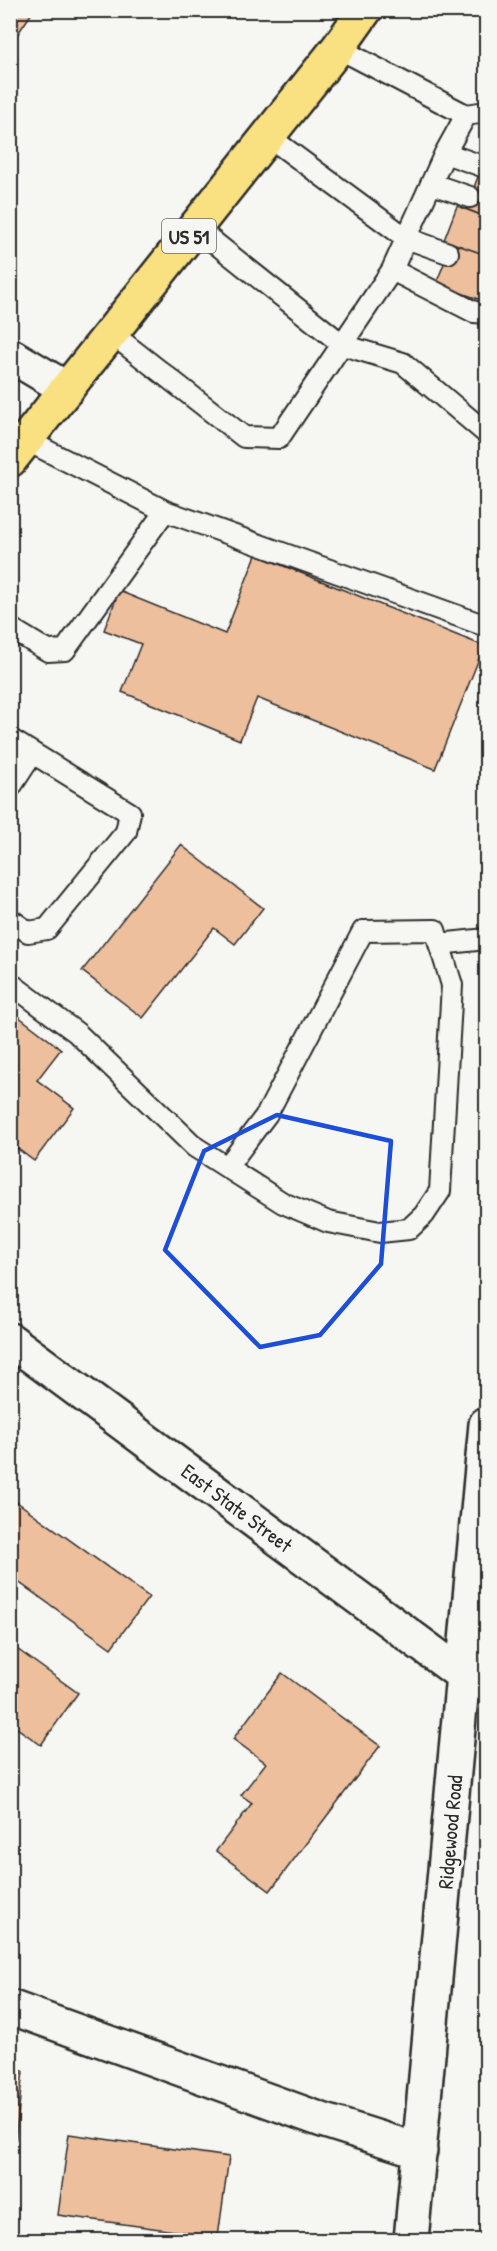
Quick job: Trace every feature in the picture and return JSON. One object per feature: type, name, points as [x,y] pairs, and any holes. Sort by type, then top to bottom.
[{"type":"main road","name":"US 51","points":[[18,450],[338,48],[365,10]]},
{"type":"street","points":[[10,355],[67,389]]},
{"type":"street","name":"East State Street","points":[[10,1340],[475,1680]]},
{"type":"street","name":"Ridgewood Road","points":[[411,2241],[475,1680],[486,1424]]},
{"type":"street","points":[[10,2007],[322,2120],[420,2151]]},
{"type":"lane","points":[[338,48],[466,115],[486,112]]},
{"type":"lane","points":[[111,333],[244,437],[279,438],[392,270],[445,153],[466,115]]},
{"type":"lane","points":[[268,136],[406,238],[448,253]]},
{"type":"lane","points":[[445,153],[482,166]]},
{"type":"lane","points":[[432,184],[470,197]]},
{"type":"lane","points":[[195,227],[343,345],[403,363],[486,433]]},
{"type":"lane","points":[[392,270],[474,312],[486,313]]},
{"type":"lane","points":[[18,450],[165,511],[486,626]]},
{"type":"lane","points":[[10,628],[48,651],[65,650],[165,511]]},
{"type":"lane","points":[[10,739],[130,813],[126,832],[46,929],[28,932],[10,919]]},
{"type":"lane","points":[[10,788],[33,753]]},
{"type":"lane","points":[[10,983],[77,1033],[195,1147],[283,1203],[328,1222],[380,1232],[409,1229],[424,1215],[440,1191],[452,986],[435,930],[363,931],[267,1114],[227,1167]]},
{"type":"lane","points":[[439,944],[486,939]]},
{"type":"highlighted area","points":[[277,1115],[391,1141],[381,1264],[320,1335],[260,1347],[165,1250],[204,1151]]},
{"type":"building","points":[[10,10],[34,10],[10,45]]},
{"type":"building","points":[[486,155],[486,217],[466,209]]},
{"type":"building","points":[[457,206],[486,217],[486,255],[444,240]]},
{"type":"building","points":[[452,243],[486,255],[486,285],[481,300],[436,284]]},
{"type":"building","points":[[256,555],[484,646],[435,769],[257,698],[240,740],[122,692],[141,644],[104,630],[119,591],[225,634]]},
{"type":"building","points":[[181,845],[263,908],[235,944],[214,928],[143,1018],[82,971]]},
{"type":"building","points":[[10,1010],[61,1049],[37,1080],[74,1108],[34,1161],[10,1143]]},
{"type":"building","points":[[10,1497],[149,1597],[111,1648],[10,1576]]},
{"type":"building","points":[[10,1644],[78,1693],[41,1745],[10,1723]]},
{"type":"building","points":[[282,1673],[380,1746],[270,1891],[216,1851],[252,1803],[241,1795],[266,1763],[233,1739]]},
{"type":"building","points":[[10,2069],[23,2071],[10,2188]]},
{"type":"building","points":[[69,2134],[229,2157],[218,2237],[58,2215]]}]
